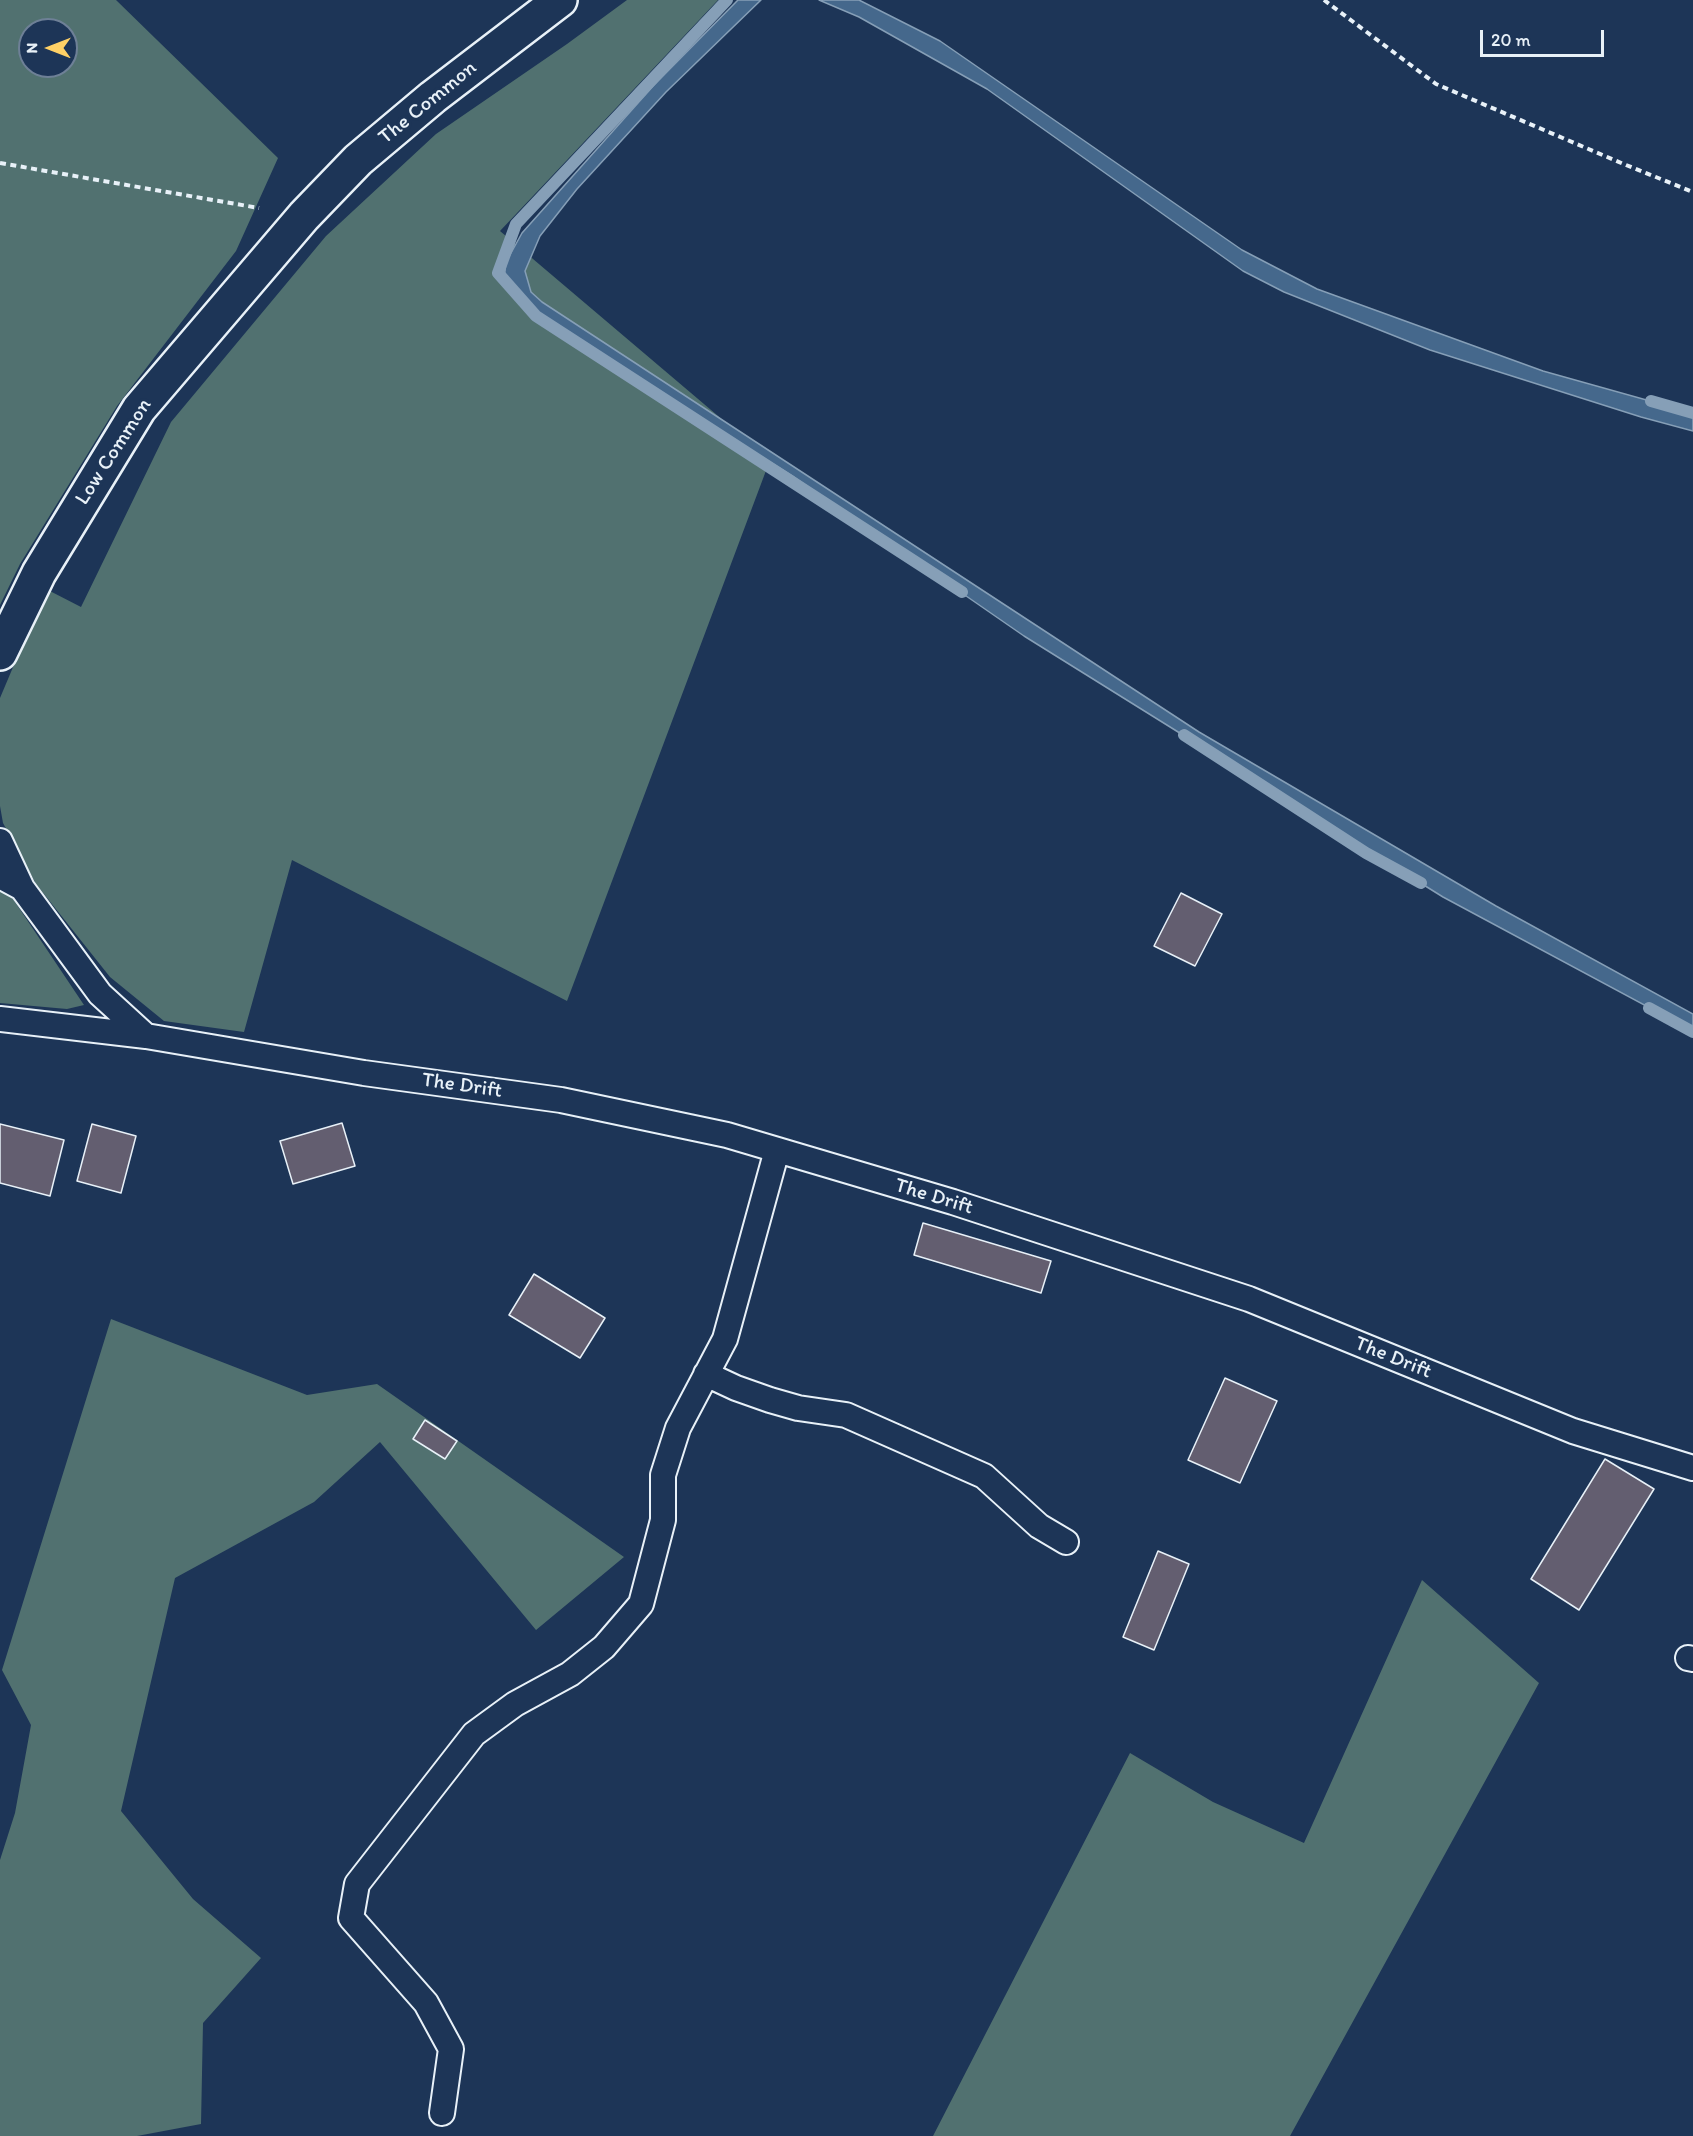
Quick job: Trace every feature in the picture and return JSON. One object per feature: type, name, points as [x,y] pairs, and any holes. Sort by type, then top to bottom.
[{"type":"street","name":"The Common","points":[[304,216],[357,160],[433,97],[560,0]]},
{"type":"street","name":"Low Common","points":[[0,653],[39,573],[139,409],[304,216]]},
{"type":"lane","points":[[0,841],[22,888],[100,994],[146,1035]]},
{"type":"lane","points":[[0,876],[22,888]]},
{"type":"lane","name":"The Drift","points":[[0,1019],[146,1035],[364,1073],[561,1100],[727,1135],[953,1202],[1249,1299],[1573,1431],[1693,1468]]},
{"type":"lane","points":[[442,2113],[451,2049],[426,2003],[351,1918],[357,1884],[474,1734],[515,1704],[570,1674],[604,1647],[641,1604],[663,1520],[663,1476],[678,1428],[724,1339],[777,1150]]},
{"type":"lane","points":[[706,1374],[736,1388],[798,1408],[846,1415],[984,1476],[1040,1526],[1066,1542]]},
{"type":"path","points":[[1324,0],[1436,84],[1693,192]]},
{"type":"path","points":[[0,164],[304,216]]},
{"type":"green space","points":[[0,0],[116,0],[278,158],[236,251],[117,406],[20,564],[0,605]]},
{"type":"green space","points":[[627,0],[718,0],[500,231],[770,460],[567,1001],[292,860],[244,1032],[164,1021],[110,977],[36,884],[3,823],[0,806],[0,698],[46,589],[81,607],[171,422],[326,236],[436,134]]},
{"type":"green space","points":[[0,888],[9,893],[84,1005],[67,1009],[0,1003]]},
{"type":"green space","points":[[111,1319],[307,1395],[377,1384],[624,1557],[536,1630],[380,1442],[314,1502],[175,1578],[121,1811],[193,1899],[261,1958],[203,2023],[201,2124],[137,2136],[0,2136],[0,1860],[15,1813],[31,1725],[2,1670]]},
{"type":"green space","points":[[1422,1580],[1539,1683],[1290,2136],[933,2136],[1130,1753],[1213,1802],[1304,1843]]},
{"type":"water","points":[[738,0],[761,0],[666,92],[577,189],[540,236],[525,271],[531,292],[542,302],[1199,732],[1496,906],[1693,1014],[1693,1031],[1443,897],[1024,636],[794,477],[583,346],[513,294],[504,280],[506,262],[522,233],[654,85]]},
{"type":"water","points":[[819,0],[859,0],[940,41],[1242,250],[1317,289],[1543,371],[1693,413],[1693,431],[1641,417],[1430,350],[1284,292],[1243,271],[987,89],[859,17]]},
{"type":"building","points":[[1181,893],[1222,914],[1195,966],[1154,946]]},
{"type":"building","points":[[342,1123],[355,1166],[293,1184],[280,1141]]},
{"type":"building","points":[[0,1124],[64,1140],[50,1196],[0,1183]]},
{"type":"building","points":[[92,1124],[136,1136],[121,1193],[77,1181]]},
{"type":"building","points":[[923,1223],[1051,1261],[1041,1293],[914,1255]]},
{"type":"building","points":[[534,1274],[605,1318],[580,1358],[509,1315]]},
{"type":"building","points":[[1225,1378],[1277,1401],[1240,1483],[1188,1460]]},
{"type":"building","points":[[425,1420],[457,1441],[445,1459],[413,1439]]},
{"type":"building","points":[[1605,1459],[1654,1489],[1579,1610],[1531,1579]]},
{"type":"building","points":[[1158,1551],[1189,1564],[1154,1650],[1123,1637]]},
{"type":"waterway","points":[[727,0],[516,224],[498,273],[536,316],[962,592]]},
{"type":"waterway","points":[[1651,401],[1693,413]]},
{"type":"waterway","points":[[1184,735],[1366,853],[1421,883]]},
{"type":"waterway","points":[[1649,1008],[1693,1032]]}]
